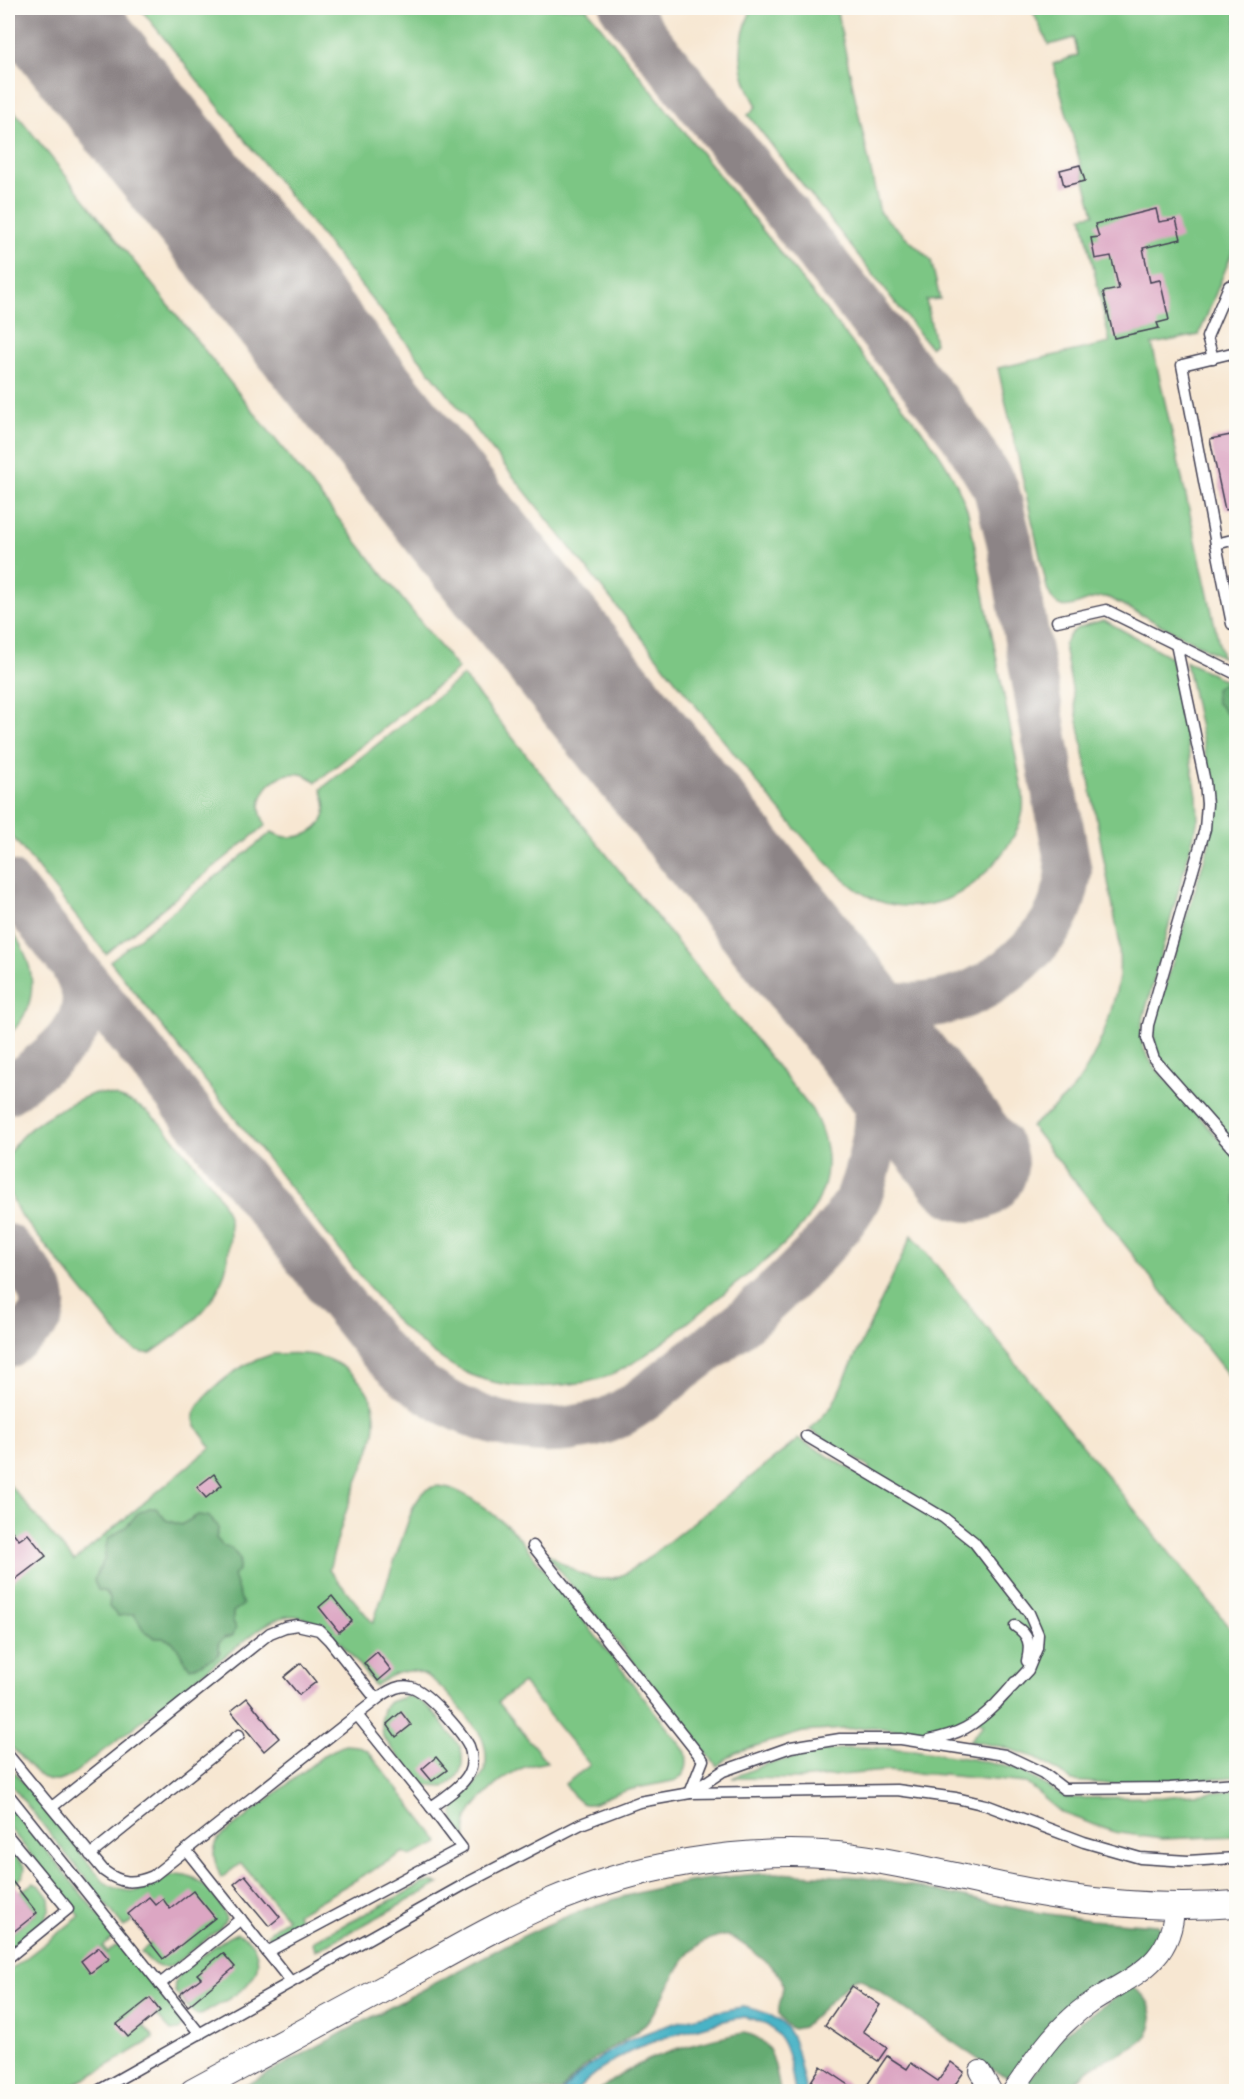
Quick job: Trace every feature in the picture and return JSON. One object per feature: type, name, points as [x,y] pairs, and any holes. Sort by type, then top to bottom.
[{"type":"street","points":[[193,2091],[518,1916],[600,1883],[686,1862],[745,1855],[804,1853],[834,1855],[893,1862],[1000,1886],[1062,1897],[1125,1904],[1174,1906],[1236,1904]]},
{"type":"street","points":[[1012,2091],[1068,2020],[1088,2004],[1146,1968],[1158,1956],[1174,1924],[1174,1906]]},
{"type":"street","points":[[980,2071],[992,2091]]},
{"type":"lane","points":[[1213,358],[1207,337],[1229,286],[1236,285]]},
{"type":"lane","points":[[1236,352],[1182,365],[1232,624],[1236,627]]},
{"type":"lane","points":[[1216,544],[1236,539]]},
{"type":"lane","points":[[1057,621],[1106,610],[1236,674]]},
{"type":"lane","points":[[1176,644],[1205,782],[1207,804],[1205,829],[1148,1025],[1147,1038],[1154,1059],[1236,1152]]},
{"type":"lane","points":[[806,1436],[944,1518],[974,1542],[1029,1613],[1038,1634],[1037,1648],[1028,1670],[969,1728],[950,1736],[920,1742]]},
{"type":"lane","points":[[533,1546],[703,1760],[690,1793]]},
{"type":"lane","points":[[52,1807],[270,1633],[285,1627],[297,1625],[319,1630],[330,1640],[376,1699]]},
{"type":"lane","points":[[1012,1687],[1026,1664],[1030,1647],[1026,1633],[1014,1626]]},
{"type":"lane","points":[[8,1755],[104,1871],[113,1879],[137,1883],[153,1876],[376,1699],[397,1687],[411,1686],[425,1693],[435,1703],[469,1746],[472,1762],[469,1773],[460,1784],[431,1807]]},
{"type":"lane","points":[[267,1952],[462,1848],[357,1714]]},
{"type":"lane","points":[[90,1855],[239,1735]]},
{"type":"lane","points":[[690,1793],[723,1771],[791,1747],[840,1739],[900,1739],[1005,1755],[1043,1773],[1064,1789],[1170,1788],[1236,1783]]},
{"type":"lane","points":[[96,2091],[467,1883],[581,1824],[639,1803],[690,1793],[897,1790],[956,1798],[986,1805],[1084,1842],[1140,1858],[1188,1861],[1236,1858]]},
{"type":"lane","points":[[8,1794],[200,2034]]},
{"type":"lane","points":[[8,1836],[68,1909],[8,1958]]},
{"type":"lane","points":[[186,1850],[291,1982]]},
{"type":"lane","points":[[160,1984],[241,1919]]},
{"type":"green space","points":[[140,8],[586,8],[931,442],[948,467],[960,493],[968,512],[1023,793],[1023,811],[1018,828],[997,860],[979,878],[960,893],[946,900],[911,906],[879,901],[852,886],[839,875],[763,790]]},
{"type":"green space","points":[[752,8],[836,8],[880,213],[931,260],[940,299],[926,300],[935,343],[930,347],[748,115],[757,106],[750,94],[742,70],[741,46]]},
{"type":"green space","points":[[1035,8],[1236,8],[1236,243],[1199,335],[1152,344],[1222,657],[1109,598],[1097,598],[1065,607],[1058,605],[1052,599],[1047,588],[998,368],[1110,343],[1082,216],[1094,214],[1053,64],[1078,55],[1074,38],[1049,45],[1033,12]]},
{"type":"green space","points":[[8,103],[458,669],[316,782],[308,776],[299,774],[290,774],[273,781],[262,797],[260,807],[266,825],[106,954],[8,831]]},
{"type":"green space","points":[[1104,620],[1171,657],[1197,795],[1198,820],[1142,1023],[1141,1036],[1145,1051],[1154,1066],[1236,1158],[1236,1385],[1031,1126],[1066,1096],[1084,1073],[1103,1034],[1119,977],[1119,940],[1064,646],[1075,630]]},
{"type":"green space","points":[[1186,661],[1236,686],[1236,1144],[1156,1056],[1153,1026],[1210,841],[1212,786]]},
{"type":"green space","points":[[463,676],[812,1110],[825,1142],[827,1170],[820,1196],[807,1219],[788,1241],[642,1357],[609,1376],[596,1380],[536,1387],[491,1382],[452,1365],[415,1338],[396,1321],[110,961],[272,832],[295,837],[311,832],[322,821],[326,810],[321,789]]},
{"type":"green space","points":[[1222,684],[1236,692],[1236,724],[1216,702],[1215,689]]},
{"type":"green space","points":[[8,926],[25,953],[32,982],[27,1010],[8,1036]]},
{"type":"green space","points":[[95,1093],[110,1095],[136,1104],[157,1120],[213,1187],[223,1203],[229,1220],[230,1238],[226,1266],[214,1297],[193,1321],[151,1353],[136,1351],[124,1342],[19,1213],[9,1187],[8,1159],[21,1137],[44,1118]]},
{"type":"green space","points":[[912,1235],[1236,1635],[1236,1777],[1109,1784],[1072,1781],[1037,1758],[1003,1747],[969,1741],[984,1724],[969,1718],[937,1733],[872,1727],[803,1732],[736,1752],[717,1766],[543,1550],[571,1569],[592,1578],[613,1578],[624,1574],[644,1561],[799,1439],[865,1478],[870,1468],[810,1430],[832,1406]]},
{"type":"green space","points":[[273,1354],[318,1356],[330,1361],[353,1375],[369,1395],[375,1420],[372,1440],[346,1511],[329,1570],[373,1623],[413,1507],[418,1499],[426,1490],[438,1486],[462,1493],[488,1510],[517,1535],[686,1752],[686,1768],[681,1777],[677,1780],[620,1792],[592,1804],[582,1803],[565,1784],[590,1765],[523,1683],[498,1702],[547,1762],[520,1769],[504,1778],[487,1793],[468,1819],[466,1841],[456,1826],[453,1814],[456,1804],[478,1782],[484,1772],[486,1760],[483,1741],[468,1717],[436,1682],[420,1673],[408,1671],[398,1673],[375,1686],[334,1636],[307,1618],[293,1616],[277,1619],[261,1628],[72,1775],[61,1780],[51,1781],[43,1778],[8,1745],[8,1483],[74,1561],[211,1447],[195,1424],[195,1413],[198,1406],[212,1390],[236,1371]]},
{"type":"green space","points":[[149,1508],[156,1508],[166,1520],[181,1525],[198,1515],[208,1516],[219,1527],[216,1538],[223,1546],[231,1548],[240,1559],[239,1569],[233,1576],[243,1605],[233,1612],[236,1628],[232,1636],[224,1638],[218,1644],[220,1652],[215,1658],[190,1668],[173,1642],[155,1638],[144,1631],[134,1614],[118,1616],[109,1607],[110,1598],[106,1592],[98,1590],[94,1580],[104,1560],[109,1538],[125,1528],[138,1513]]},
{"type":"green space","points":[[407,1696],[431,1709],[461,1748],[460,1771],[454,1780],[444,1787],[427,1786],[418,1781],[383,1737],[381,1718],[383,1709],[390,1702]]},
{"type":"green space","points":[[345,1745],[357,1746],[368,1751],[440,1843],[410,1856],[404,1852],[297,1914],[300,1921],[273,1941],[267,1934],[287,1918],[241,1863],[221,1878],[214,1858],[216,1843],[219,1838],[327,1753]]},
{"type":"green space","points":[[862,1747],[914,1750],[1018,1769],[1066,1798],[1162,1797],[1236,1790],[1236,1836],[1161,1839],[1114,1832],[1062,1813],[1026,1783],[885,1771],[798,1779],[732,1778],[766,1764],[822,1751]]},
{"type":"green space","points":[[8,1764],[103,1881],[120,1889],[133,1891],[146,1889],[169,1876],[181,1874],[190,1877],[206,1887],[219,1903],[226,1919],[220,1928],[174,1965],[160,1967],[152,1963],[141,1952],[151,1943],[133,1920],[124,1927],[8,1781]]},
{"type":"green space","points":[[8,1803],[114,1934],[113,1938],[103,1947],[107,1952],[116,1946],[122,1946],[183,2022],[180,2030],[171,2031],[156,2015],[143,2025],[153,2039],[89,2077],[62,2089],[51,2091],[8,2091],[8,1972],[80,1916],[8,1826]]},
{"type":"green space","points":[[8,1849],[25,1870],[23,1876],[14,1884],[8,1876]]},
{"type":"green space","points":[[775,1873],[861,1877],[1028,1911],[1091,1920],[1157,1925],[1164,1931],[1162,1939],[1015,2075],[1006,2076],[998,2073],[857,1978],[851,1981],[803,2027],[793,2029],[779,2015],[783,1986],[776,1971],[746,1946],[733,1938],[724,1936],[710,1939],[697,1946],[679,1967],[659,2005],[642,2027],[605,2051],[560,2091],[234,2092],[494,1951],[560,1919],[606,1902],[668,1886],[732,1876]]},
{"type":"green space","points":[[33,1883],[40,1886],[49,1898],[50,1908],[44,1921],[8,1950],[8,1936],[37,1913],[20,1892]]},
{"type":"green space","points":[[424,1883],[439,1884],[315,1951],[313,1942],[319,1938]]},
{"type":"green space","points":[[237,1933],[249,1940],[255,1948],[258,1963],[255,1974],[249,1983],[231,1998],[197,2015],[175,1992],[176,1980],[206,1953]]},
{"type":"green space","points":[[1130,1987],[1144,1996],[1151,2010],[1150,2031],[1144,2039],[1095,2066],[1061,2091],[1019,2092],[1064,2033]]},
{"type":"green space","points":[[744,2033],[754,2036],[767,2047],[774,2063],[780,2091],[598,2091],[635,2066],[660,2055]]},
{"type":"water","points":[[744,2007],[776,2018],[785,2026],[796,2048],[806,2091],[795,2091],[787,2054],[778,2034],[759,2021],[744,2017],[706,2025],[645,2045],[602,2069],[576,2091],[562,2091],[605,2054],[636,2037],[670,2024]]},
{"type":"building","points":[[1080,165],[1085,181],[1064,186],[1060,170]]},
{"type":"building","points":[[1156,209],[1159,222],[1176,219],[1181,239],[1143,248],[1150,282],[1160,280],[1169,320],[1157,323],[1159,328],[1114,338],[1103,292],[1119,289],[1111,256],[1095,259],[1091,238],[1099,237],[1095,224]]},
{"type":"building","points":[[1236,434],[1236,508],[1225,510],[1210,439]]},
{"type":"building","points":[[214,1474],[222,1485],[206,1498],[197,1487]]},
{"type":"building","points":[[8,1526],[19,1540],[28,1534],[46,1556],[8,1585]]},
{"type":"building","points":[[332,1596],[352,1621],[339,1632],[319,1607]]},
{"type":"building","points":[[377,1652],[391,1670],[378,1681],[364,1663]]},
{"type":"building","points":[[301,1663],[316,1682],[299,1695],[284,1677]]},
{"type":"building","points":[[247,1698],[279,1738],[264,1751],[231,1711]]},
{"type":"building","points":[[401,1712],[411,1725],[396,1737],[387,1724]]},
{"type":"building","points":[[436,1757],[447,1770],[432,1781],[422,1769]]},
{"type":"building","points":[[245,1875],[280,1917],[269,1926],[234,1884]]},
{"type":"building","points":[[8,1876],[37,1913],[8,1936]]},
{"type":"building","points":[[193,1891],[215,1918],[163,1959],[128,1914],[149,1897],[156,1905],[163,1899],[170,1909]]},
{"type":"building","points":[[99,1947],[109,1959],[90,1973],[81,1961]]},
{"type":"building","points":[[223,1953],[235,1967],[188,2006],[179,1995],[201,1978],[197,1974]]},
{"type":"building","points":[[852,1986],[880,2005],[863,2031],[887,2048],[878,2061],[825,2025]]},
{"type":"building","points":[[150,1998],[160,2011],[128,2037],[117,2024]]},
{"type":"building","points":[[887,2056],[907,2069],[911,2063],[938,2081],[951,2062],[964,2072],[951,2090],[953,2091],[863,2091]]},
{"type":"building","points":[[821,2066],[858,2091],[815,2091],[808,2086]]},
{"type":"taxiway","points":[[623,8],[962,434],[996,489],[1009,540],[1069,872],[1063,899],[1053,922],[1039,941],[998,978],[976,991],[952,1000],[928,1005],[879,1002],[855,993],[831,980],[807,959]]},
{"type":"taxiway","points":[[8,883],[379,1349],[419,1384],[441,1399],[490,1421],[515,1427],[541,1430],[568,1429],[603,1422],[626,1411],[750,1316],[831,1236],[844,1220],[861,1191],[877,1125],[876,1084],[870,1059],[855,1019]]},
{"type":"taxiway","points":[[8,1091],[60,1049],[79,1022],[84,1008],[84,992],[73,965]]},
{"type":"taxiway","points":[[8,1247],[34,1278],[42,1297],[43,1307],[40,1316],[33,1324],[8,1345]]},
{"type":"runway","points":[[48,8],[970,1164]]}]
